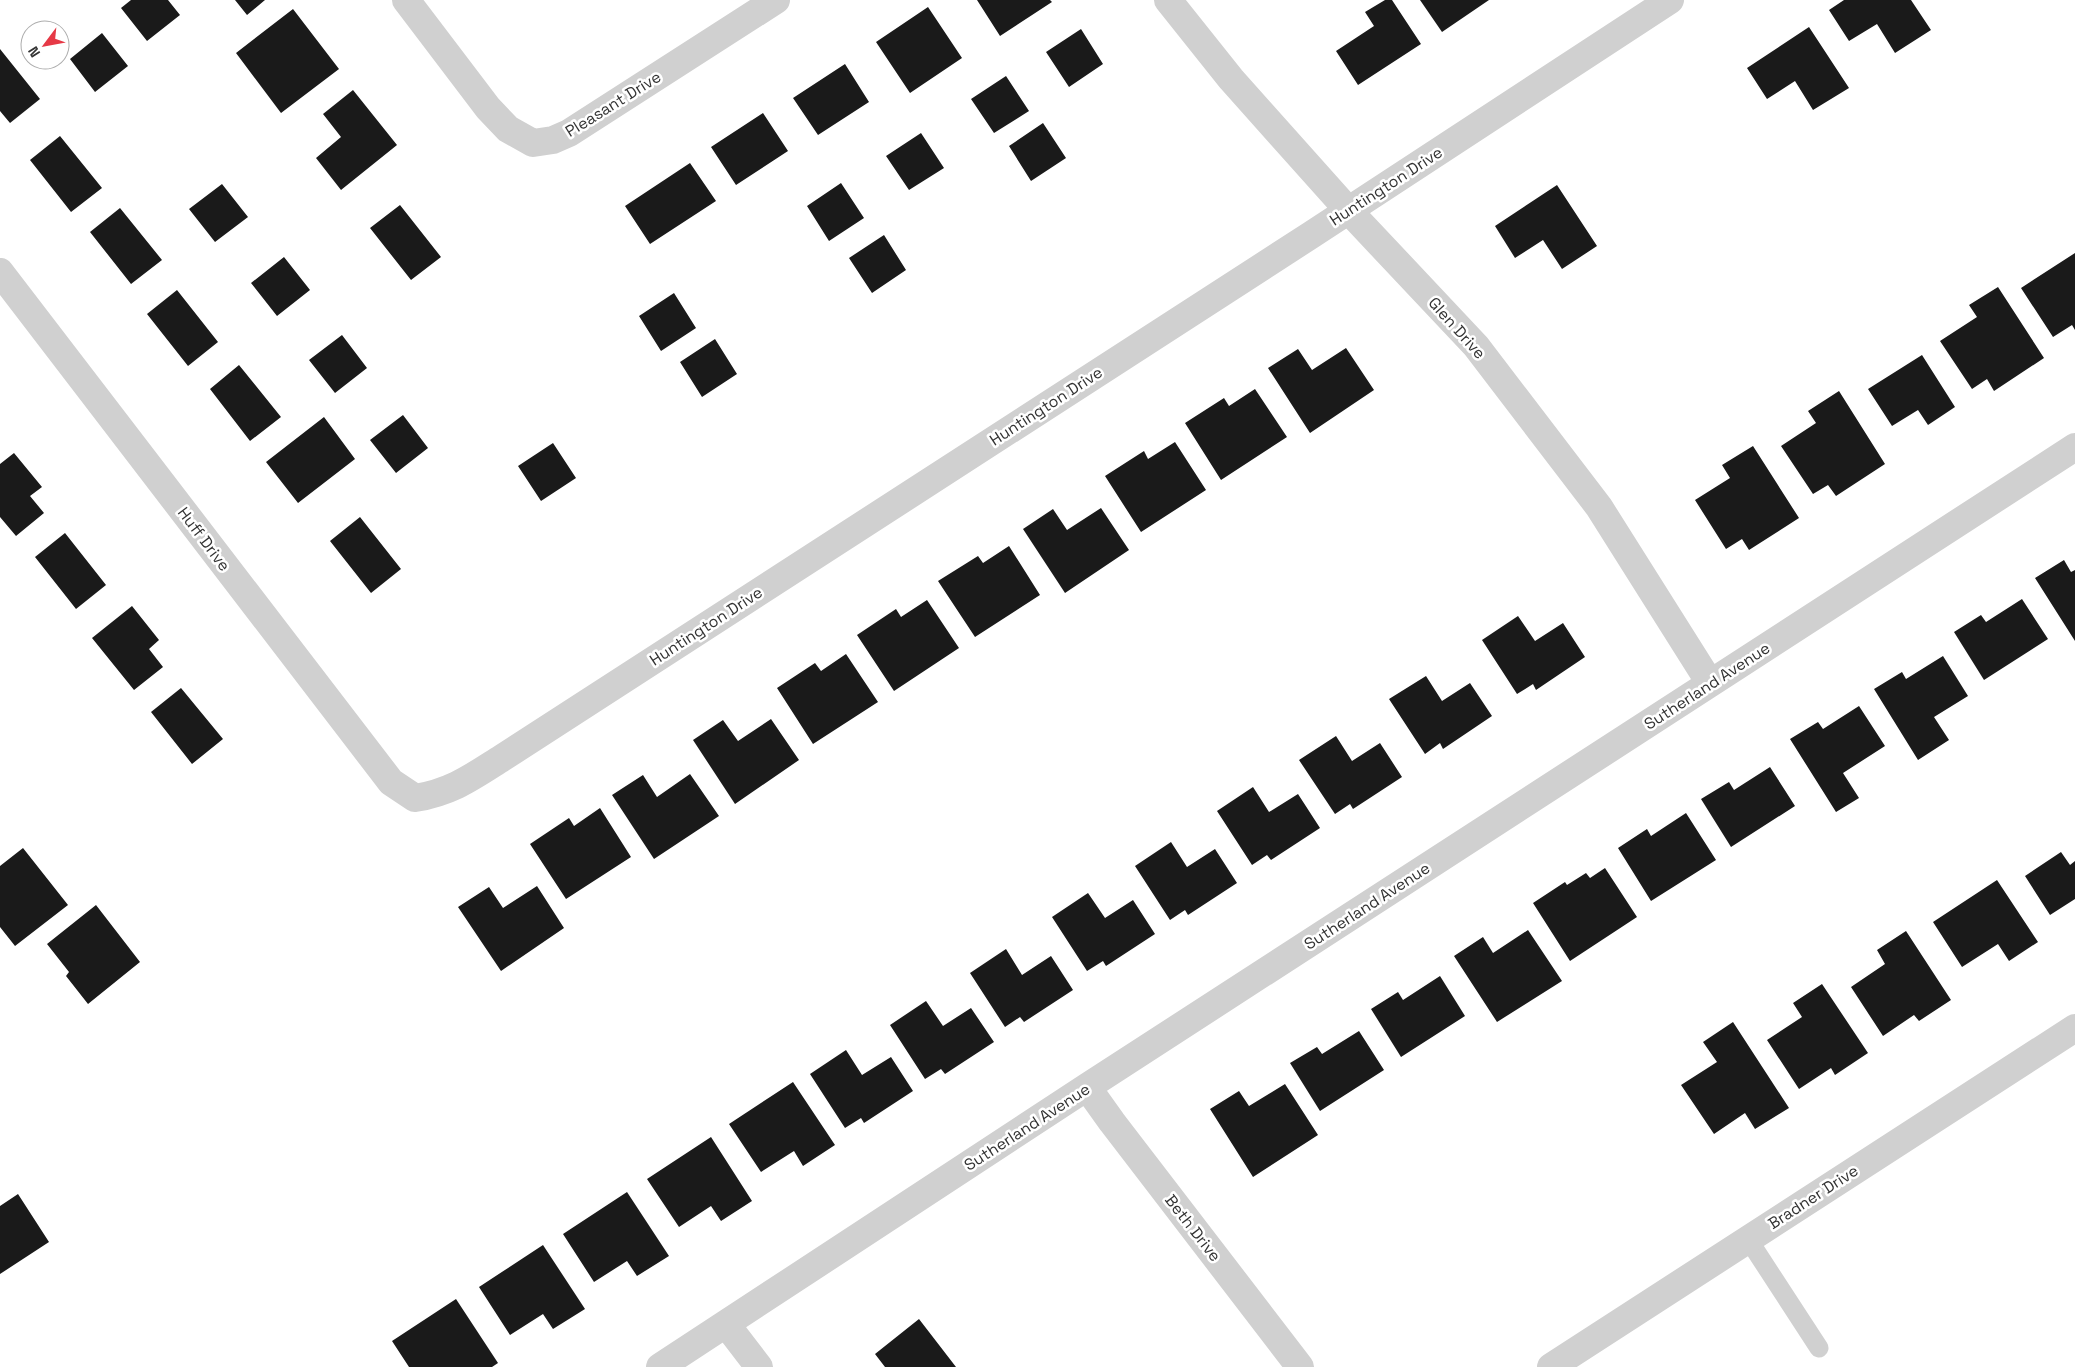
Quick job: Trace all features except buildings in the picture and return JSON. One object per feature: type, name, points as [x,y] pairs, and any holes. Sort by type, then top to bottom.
[{"type":"street","name":"Pleasant Drive","points":[[406,0],[488,108],[508,129],[533,143],[553,140],[569,134],[776,0]]},
{"type":"street","name":"Glen Drive","points":[[1168,0],[1225,71],[1348,210],[1482,354],[1599,507],[1710,683]]},
{"type":"street","name":"Huntington Drive","points":[[415,798],[437,794],[459,786],[1670,0]]},
{"type":"street","name":"Huff Drive","points":[[0,272],[366,751],[391,782],[415,798]]},
{"type":"street","name":"Sutherland Avenue","points":[[660,1367],[1087,1087],[2075,447]]},
{"type":"street","name":"Bradner Drive","points":[[1551,1367],[2075,1028]]},
{"type":"street","name":"Beth Drive","points":[[1087,1087],[1300,1367]]},
{"type":"street","points":[[726,1324],[759,1367]]},
{"type":"lane","points":[[1748,1239],[1819,1348]]}]
